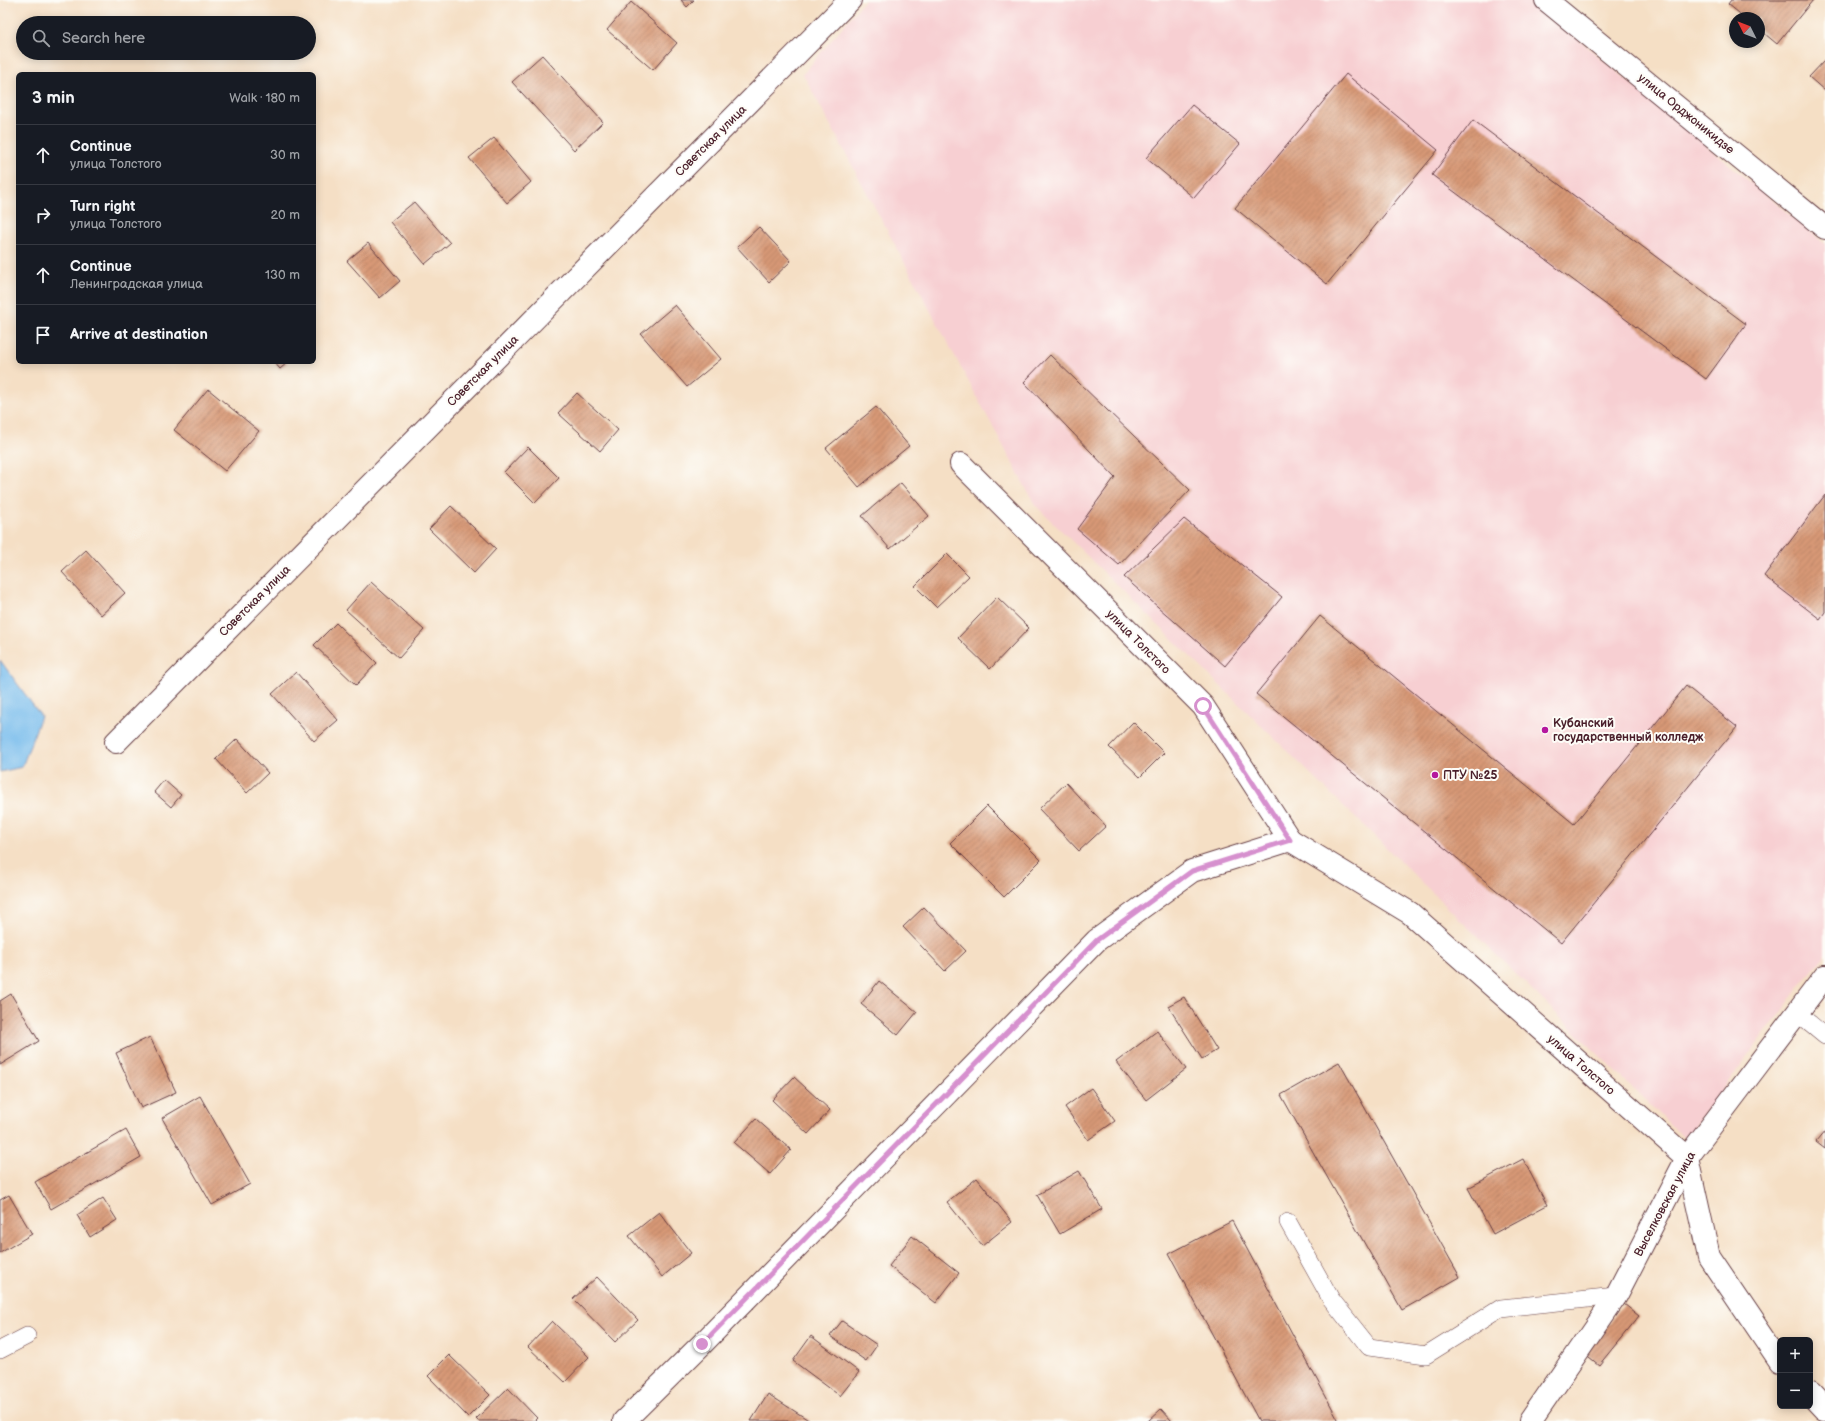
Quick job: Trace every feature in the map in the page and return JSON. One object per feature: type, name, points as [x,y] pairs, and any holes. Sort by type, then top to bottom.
[{"type":"street","name":"Советская улица","points":[[116,742],[850,0]]},
{"type":"street","name":"улица Орджоникидзе","points":[[1546,0],[1825,228]]},
{"type":"street","name":"улица Толстого","points":[[961,464],[1203,706],[1290,840],[1410,913],[1687,1158]]},
{"type":"street","points":[[624,1421],[708,1338],[1097,940],[1192,871],[1290,840]]},
{"type":"street","name":"Выселковская улица","points":[[1530,1421],[1616,1296],[1687,1158],[1825,976]]},
{"type":"street","points":[[1687,1158],[1709,1258],[1777,1358]]},
{"type":"street","points":[[1813,1396],[1825,1409]]},
{"type":"lane","points":[[1797,1013],[1825,1036]]},
{"type":"lane","points":[[1288,1222],[1331,1298],[1369,1347],[1426,1355],[1501,1308],[1616,1296]]},
{"type":"lane","points":[[0,1350],[27,1336]]},
{"type":"shaded area","name":"Кубанский государственный колледж","points":[[865,0],[1531,0],[1825,244],[1825,954],[1685,1139],[1035,505],[803,74]]},
{"type":"water","points":[[0,660],[41,716],[22,767],[0,772]]},
{"type":"building","points":[[681,0],[694,0],[687,7]]},
{"type":"building","points":[[1731,0],[1813,0],[1777,44],[1765,34],[1765,12],[1738,12],[1728,4]]},
{"type":"building","points":[[631,2],[677,43],[653,70],[607,30]]},
{"type":"building","points":[[542,55],[603,122],[574,150],[512,82]]},
{"type":"building","points":[[1825,60],[1825,91],[1809,77]]},
{"type":"building","points":[[1346,74],[1438,150],[1327,284],[1235,208]]},
{"type":"building","points":[[1192,105],[1240,144],[1194,198],[1146,158]]},
{"type":"building","points":[[1473,120],[1746,324],[1706,379],[1432,175]]},
{"type":"building","points":[[494,138],[531,182],[507,203],[469,158]]},
{"type":"building","points":[[414,202],[450,243],[425,264],[390,222]]},
{"type":"building","points":[[759,227],[791,261],[769,282],[737,247]]},
{"type":"building","points":[[368,243],[400,281],[380,298],[347,261]]},
{"type":"building","points":[[675,305],[721,359],[687,387],[641,334]]},
{"type":"building","points":[[1050,355],[1190,490],[1119,565],[1077,529],[1115,477],[1024,382]]},
{"type":"building","points":[[276,364],[286,364],[280,369]]},
{"type":"building","points":[[208,389],[259,431],[225,471],[174,430]]},
{"type":"building","points":[[577,393],[618,430],[600,451],[558,413]]},
{"type":"building","points":[[876,407],[909,446],[859,487],[826,448]]},
{"type":"building","points":[[528,447],[559,478],[535,503],[504,472]]},
{"type":"building","points":[[901,483],[929,516],[890,549],[862,516]]},
{"type":"building","points":[[1825,495],[1825,612],[1820,619],[1764,576]]},
{"type":"building","points":[[451,506],[496,549],[474,573],[429,529]]},
{"type":"building","points":[[1184,519],[1282,597],[1225,666],[1124,577]]},
{"type":"building","points":[[86,550],[125,593],[101,615],[62,572]]},
{"type":"building","points":[[947,554],[969,576],[936,607],[915,586]]},
{"type":"building","points":[[371,582],[424,630],[399,658],[346,610]]},
{"type":"building","points":[[997,597],[1029,628],[990,669],[958,638]]},
{"type":"building","name":"ПТУ №25","points":[[1320,616],[1574,824],[1686,686],[1737,727],[1561,943],[1256,694]]},
{"type":"building","points":[[336,623],[377,663],[356,685],[314,645]]},
{"type":"building","points":[[296,672],[338,720],[314,741],[272,694]]},
{"type":"building","points":[[1133,722],[1164,753],[1140,777],[1109,747]]},
{"type":"building","points":[[237,739],[268,773],[247,793],[216,759]]},
{"type":"building","points":[[164,780],[181,795],[171,807],[154,792]]},
{"type":"building","points":[[1066,783],[1106,826],[1079,851],[1039,809]]},
{"type":"building","points":[[987,806],[1041,860],[1004,897],[950,843]]},
{"type":"building","points":[[924,907],[966,951],[945,971],[903,927]]},
{"type":"building","points":[[879,981],[917,1012],[898,1035],[861,1004]]},
{"type":"building","points":[[11,994],[39,1041],[0,1065],[0,1001]]},
{"type":"building","points":[[1184,997],[1217,1050],[1202,1059],[1168,1006]]},
{"type":"building","points":[[1157,1031],[1186,1069],[1146,1100],[1116,1062]]},
{"type":"building","points":[[150,1037],[176,1092],[141,1108],[116,1053]]},
{"type":"building","points":[[1339,1062],[1460,1277],[1402,1310],[1281,1095]]},
{"type":"building","points":[[794,1077],[830,1110],[808,1134],[772,1100]]},
{"type":"building","points":[[1091,1088],[1115,1121],[1088,1140],[1065,1107]]},
{"type":"building","points":[[200,1096],[250,1184],[212,1205],[162,1118]]},
{"type":"building","points":[[756,1119],[791,1150],[770,1174],[734,1143]]},
{"type":"building","points":[[126,1130],[141,1157],[51,1209],[35,1182]]},
{"type":"building","points":[[1825,1131],[1825,1149],[1816,1142]]},
{"type":"building","points":[[1523,1159],[1547,1205],[1493,1234],[1468,1188]]},
{"type":"building","points":[[1079,1171],[1102,1209],[1060,1234],[1037,1195]]},
{"type":"building","points":[[977,1178],[1012,1222],[982,1246],[947,1202]]},
{"type":"building","points":[[9,1195],[32,1234],[0,1253],[0,1200]]},
{"type":"building","points":[[103,1198],[117,1220],[90,1237],[77,1215]]},
{"type":"building","points":[[659,1212],[691,1253],[662,1277],[629,1236]]},
{"type":"building","points":[[1232,1221],[1339,1421],[1259,1421],[1169,1254]]},
{"type":"building","points":[[912,1236],[959,1273],[936,1303],[889,1266]]},
{"type":"building","points":[[597,1277],[638,1320],[615,1342],[573,1299]]},
{"type":"building","points":[[1624,1304],[1639,1316],[1599,1365],[1584,1353]]},
{"type":"building","points":[[552,1321],[589,1357],[565,1382],[528,1347]]},
{"type":"building","points":[[842,1321],[877,1345],[866,1361],[830,1336]]},
{"type":"building","points":[[811,1336],[859,1372],[840,1396],[793,1361]]},
{"type":"building","points":[[449,1355],[490,1395],[468,1417],[428,1376]]},
{"type":"building","points":[[508,1388],[537,1418],[534,1421],[478,1421],[476,1419]]},
{"type":"building","points":[[768,1394],[810,1421],[751,1421]]},
{"type":"building","points":[[1161,1409],[1172,1421],[1148,1421]]},
{"type":"place","name":"Кубанский государственный колледж","points":[[1545,730]]},
{"type":"place","name":"ПТУ №25","points":[[1435,775]]},
{"type":"route","points":[[702,1344],[1097,940],[1192,871],[1290,840],[1203,706]]}]
